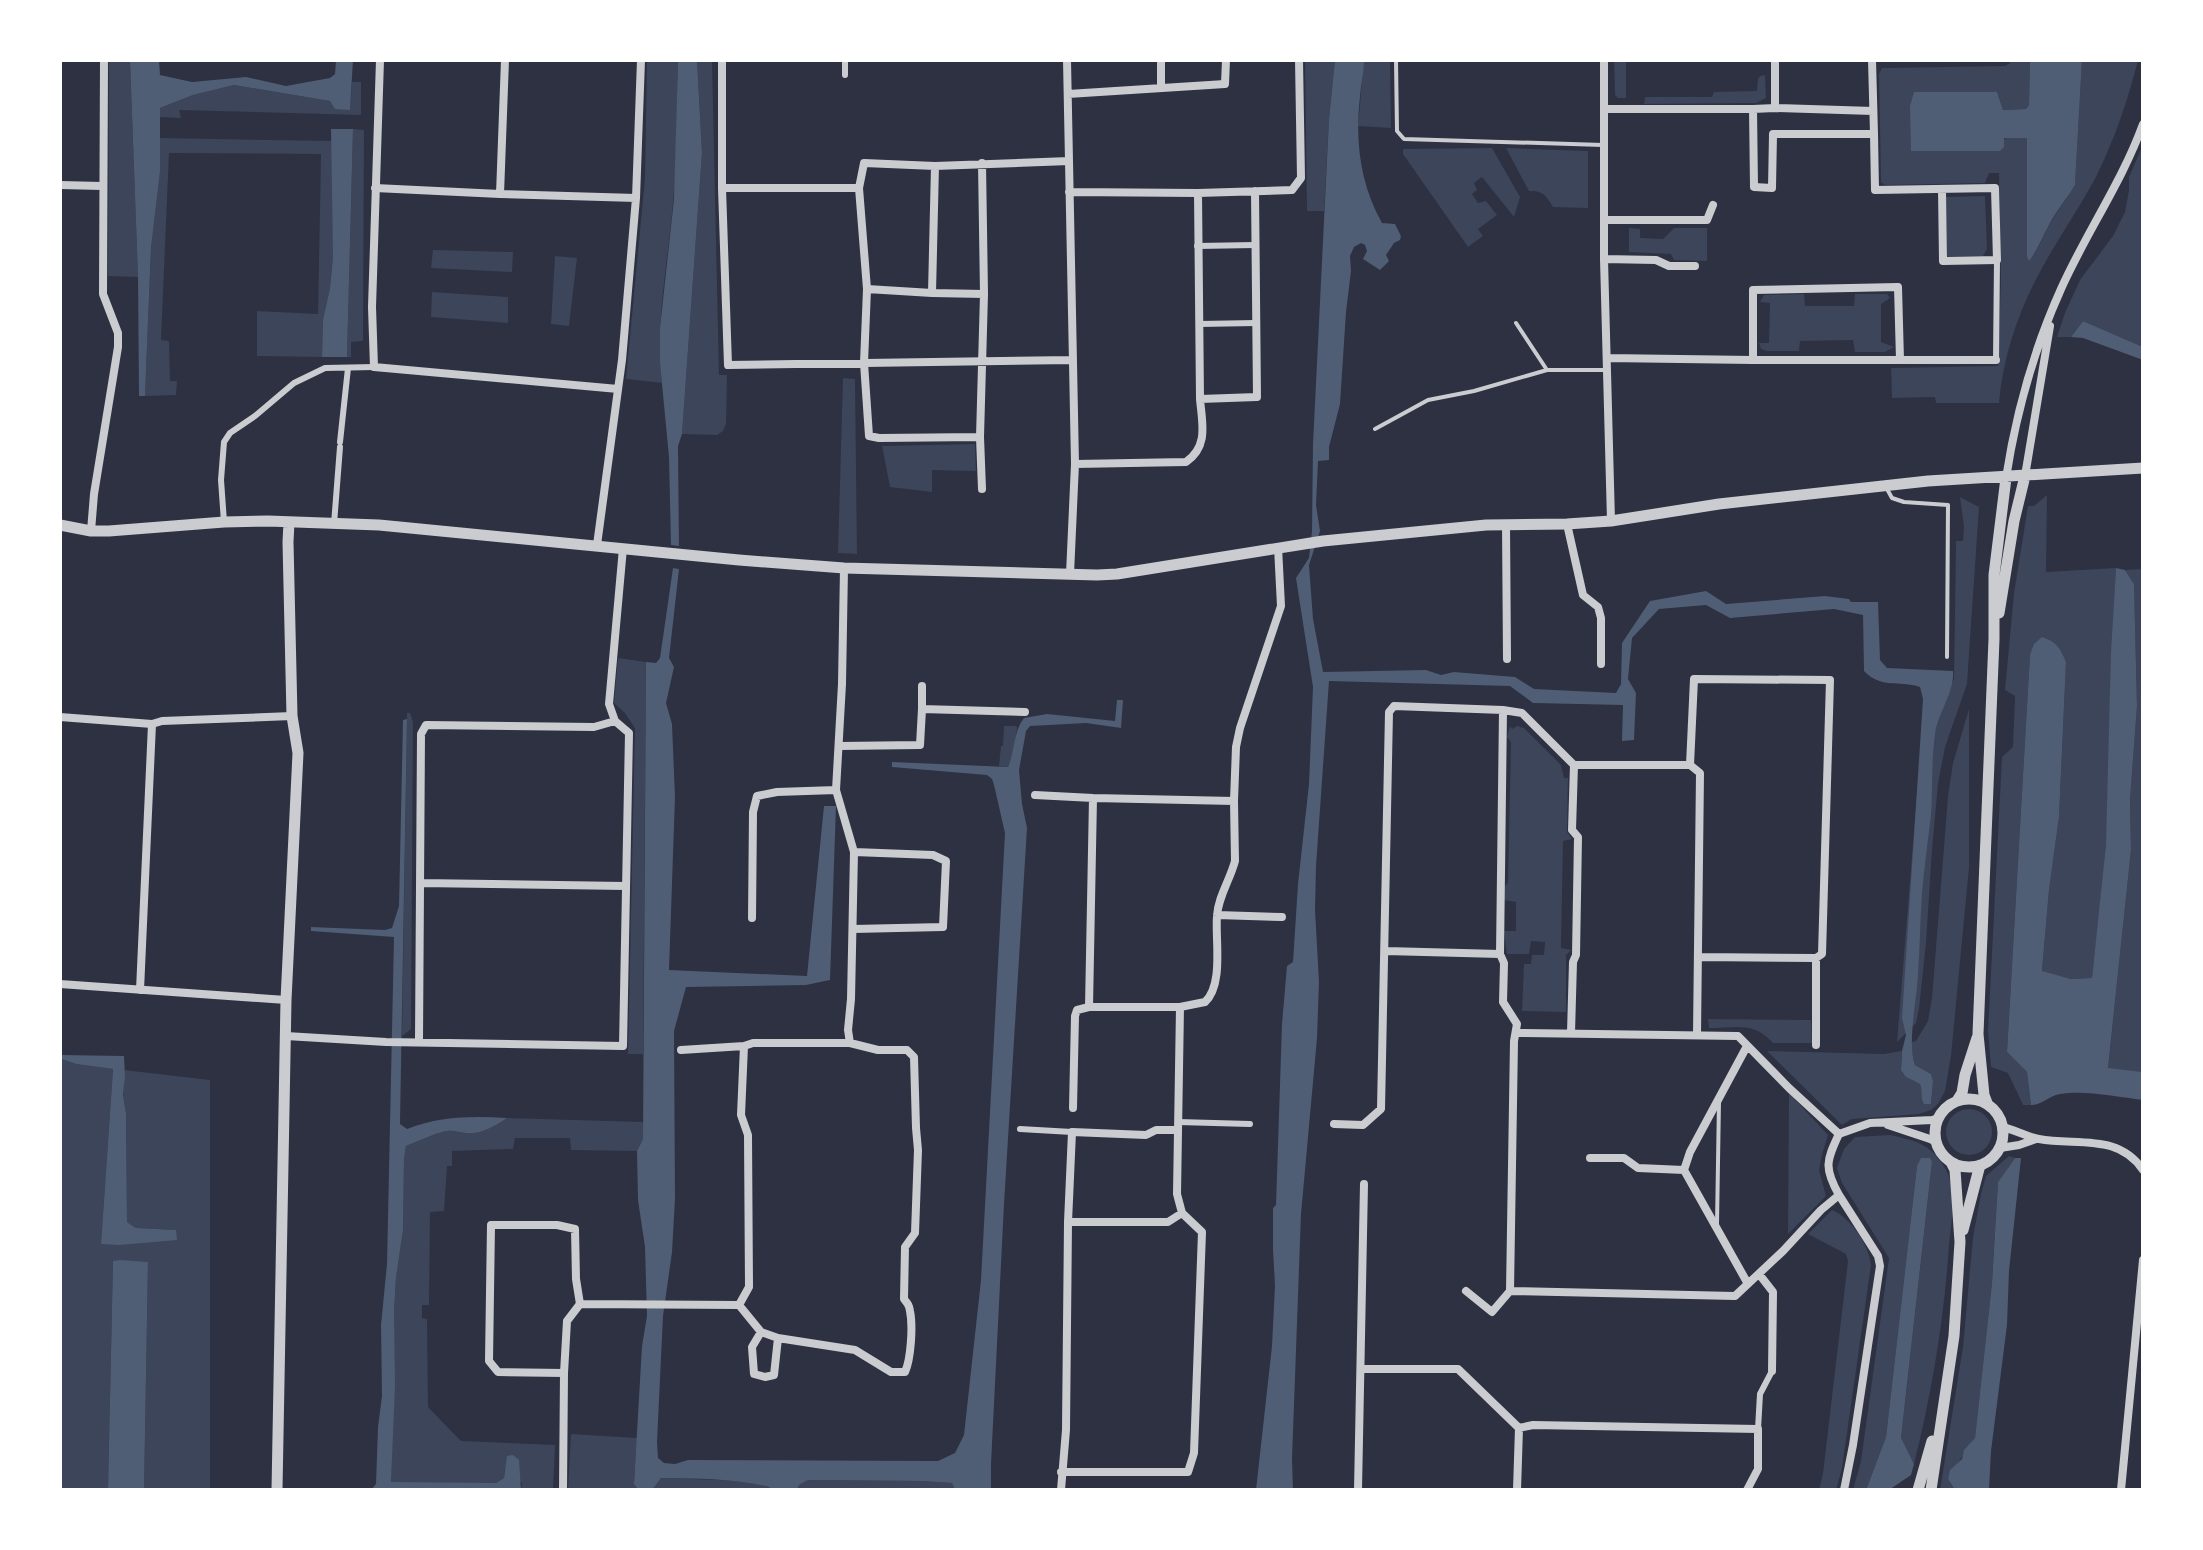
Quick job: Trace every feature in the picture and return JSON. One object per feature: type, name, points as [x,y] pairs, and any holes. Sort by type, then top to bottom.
[{"type":"street","points":[[91,531],[94,494],[118,347],[118,333],[103,294],[104,60]]},
{"type":"street","points":[[374,367],[372,307],[380,60]]},
{"type":"street","points":[[500,194],[505,60]]},
{"type":"street","points":[[597,545],[618,389],[636,198],[641,60]]},
{"type":"street","points":[[722,60],[722,188],[728,365],[1072,360]]},
{"type":"street","points":[[845,60],[845,75]]},
{"type":"street","points":[[1067,60],[1075,464],[1070,574]]},
{"type":"street","points":[[1161,60],[1161,88]]},
{"type":"street","points":[[1068,94],[1225,84],[1226,60]]},
{"type":"street","points":[[1069,192],[1292,190],[1301,178],[1299,60]]},
{"type":"street","points":[[1604,60],[1604,259],[1611,521]]},
{"type":"street","points":[[1775,60],[1775,108]]},
{"type":"street","points":[[1607,358],[1996,360],[1995,188],[1875,190],[1872,60]]},
{"type":"street","points":[[1604,109],[1873,111]]},
{"type":"street","points":[[1753,109],[1754,187],[1772,188],[1773,134],[1874,134]]},
{"type":"street","points":[[1951,1162],[1967,1167],[1980,1165],[2000,1148],[2003,1138],[2003,1127],[1984,1095],[1978,1034],[1994,575],[2013,436],[2036,352],[2060,290],[2112,192],[2143,124]]},
{"type":"street","points":[[980,437],[869,436],[864,363],[867,289],[859,188],[864,163],[935,166],[1069,161]]},
{"type":"street","points":[[982,163],[982,489]]},
{"type":"street","points":[[932,293],[935,166]]},
{"type":"street","points":[[60,185],[102,186]]},
{"type":"street","points":[[375,188],[636,198]]},
{"type":"street","points":[[722,188],[859,188]]},
{"type":"street","points":[[1942,189],[1943,261],[1997,260]]},
{"type":"street","points":[[1200,399],[1257,397],[1255,191]]},
{"type":"street","points":[[1075,464],[1186,462],[1197,454],[1202,438],[1198,193]]},
{"type":"street","points":[[1605,220],[1707,220],[1713,205]]},
{"type":"street","points":[[1197,246],[1255,245]]},
{"type":"street","points":[[1604,259],[1656,260],[1669,266],[1695,266]]},
{"type":"street","points":[[1753,360],[1753,290],[1898,287],[1900,360]]},
{"type":"street","points":[[867,289],[984,294]]},
{"type":"street","points":[[1994,639],[2048,337],[2060,290]]},
{"type":"street","points":[[1199,324],[1256,323]]},
{"type":"street","points":[[224,522],[221,480],[224,442],[230,433],[294,383],[325,368],[374,367],[618,389]]},
{"type":"street","points":[[334,524],[348,368]]},
{"type":"street","points":[[60,525],[91,531],[224,522],[379,525],[844,568],[1117,574],[1323,541],[1506,524],[1611,521],[1719,504],[1928,481],[2143,468]]},
{"type":"street","points":[[277,1490],[286,1000],[298,753],[292,716],[289,522]]},
{"type":"street","points":[[1506,524],[1507,659]]},
{"type":"street","points":[[1567,524],[1583,595],[1598,607],[1601,618],[1601,664]]},
{"type":"street","points":[[1073,1108],[1077,1010],[1089,1007],[1180,1007],[1205,1002],[1213,992],[1219,900],[1235,861],[1236,747],[1281,606],[1278,547]]},
{"type":"street","points":[[286,1036],[386,1042],[623,1046],[629,733],[615,721],[609,704],[623,548]]},
{"type":"street","points":[[844,568],[836,790],[854,852],[850,1043]]},
{"type":"street","points":[[1690,765],[1694,679],[1830,680],[1822,954],[1816,958],[1698,957]]},
{"type":"street","points":[[839,746],[920,745],[922,686]]},
{"type":"street","points":[[1334,1124],[1363,1125],[1381,1109],[1389,712],[1394,706],[1522,713],[1574,765],[1690,765],[1700,773],[1697,1035]]},
{"type":"street","points":[[922,709],[1025,712]]},
{"type":"street","points":[[1466,1291],[1492,1312],[1510,1291],[1514,1041],[1517,1024],[1503,1002],[1504,963],[1500,954],[1503,710]]},
{"type":"street","points":[[60,717],[152,724],[162,721],[292,716]]},
{"type":"street","points":[[419,1041],[421,734],[426,725],[594,727],[615,721]]},
{"type":"street","points":[[140,990],[152,724]]},
{"type":"street","points":[[1571,1033],[1578,837],[1572,830],[1574,765]]},
{"type":"street","points":[[752,918],[753,812],[757,796],[777,792],[836,790]]},
{"type":"street","points":[[1035,795],[1234,801]]},
{"type":"street","points":[[1089,1007],[1093,798]]},
{"type":"street","points":[[853,929],[943,927],[946,861],[933,855],[854,852]]},
{"type":"street","points":[[420,883],[625,886]]},
{"type":"street","points":[[1217,915],[1282,917]]},
{"type":"street","points":[[1386,951],[1500,954]]},
{"type":"street","points":[[1816,958],[1816,1045]]},
{"type":"street","points":[[60,984],[286,1000]]},
{"type":"street","points":[[1061,1472],[1188,1472],[1194,1453],[1202,1232],[1182,1213],[1177,1194],[1180,1007]]},
{"type":"street","points":[[1517,1033],[1738,1036],[1839,1134]]},
{"type":"street","points":[[1957,1101],[1978,1034]]},
{"type":"street","points":[[681,1050],[753,1043],[850,1043],[878,1050],[907,1050],[914,1057],[918,1150],[915,1233],[905,1247],[904,1299],[910,1307],[909,1363],[905,1372],[891,1372],[855,1350],[778,1338],[761,1332],[739,1305]]},
{"type":"street","points":[[739,1305],[749,1287],[748,1135],[741,1115],[744,1046]]},
{"type":"street","points":[[1747,1046],[1690,1152],[1684,1170],[1748,1284]]},
{"type":"street","points":[[1931,1490],[1954,1336],[1960,1242],[1955,1170],[1936,1142],[1936,1125],[1946,1107],[1957,1101],[1971,1098],[1987,1103]]},
{"type":"street","points":[[1844,1490],[1880,1266],[1878,1256],[1828,1175],[1831,1152],[1839,1134],[1870,1123],[1939,1118]]},
{"type":"street","points":[[1880,1123],[1936,1142]]},
{"type":"street","points":[[1020,1129],[1146,1135],[1178,1126],[1250,1124]]},
{"type":"street","points":[[2003,1127],[2037,1139],[2122,1149],[2135,1158],[2143,1170]]},
{"type":"street","points":[[1061,1490],[1066,1430],[1072,1132]]},
{"type":"street","points":[[2000,1148],[2037,1139]]},
{"type":"street","points":[[1590,1158],[1624,1158],[1638,1168],[1684,1170]]},
{"type":"street","points":[[1960,1242],[1980,1165]]},
{"type":"street","points":[[1358,1490],[1364,1184]]},
{"type":"street","points":[[1510,1291],[1735,1296],[1839,1195]]},
{"type":"street","points":[[1068,1222],[1168,1222],[1182,1213]]},
{"type":"street","points":[[563,1490],[567,1321],[580,1304],[575,1229],[557,1225],[491,1225],[489,1361],[498,1372],[564,1373]]},
{"type":"street","points":[[2121,1490],[2143,1260]]},
{"type":"street","points":[[1747,1490],[1758,1469],[1760,1394],[1772,1371],[1773,1292],[1759,1274]]},
{"type":"street","points":[[580,1304],[739,1305]]},
{"type":"street","points":[[761,1332],[752,1347],[754,1374],[765,1377],[774,1375],[778,1338]]},
{"type":"street","points":[[1361,1369],[1458,1369],[1519,1428],[1517,1490]]},
{"type":"street","points":[[1918,1490],[1942,1406]]},
{"type":"street","points":[[1519,1428],[1533,1425],[1758,1429]]},
{"type":"lane","points":[[1396,60],[1397,131],[1404,139],[1603,145]]},
{"type":"lane","points":[[1516,323],[1547,370]]},
{"type":"lane","points":[[1375,429],[1428,400],[1474,391],[1547,370],[1608,370]]},
{"type":"lane","points":[[1886,487],[1892,498],[1904,502],[1948,505],[1947,657]]},
{"type":"lane","points":[[1717,1231],[1719,1098]]},
{"type":"shaded area","points":[[109,60],[130,60],[138,277],[108,276]]},
{"type":"shaded area","points":[[130,60],[159,60],[160,75],[192,82],[246,77],[286,86],[330,78],[335,74],[336,60],[353,60],[350,110],[335,109],[330,101],[234,85],[193,95],[160,108],[160,172],[151,248],[145,396],[139,396]]},
{"type":"shaded area","points":[[647,60],[678,60],[675,185],[661,315],[662,383],[626,379],[645,178]]},
{"type":"shaded area","points":[[678,60],[697,60],[702,153],[682,434],[678,446],[679,546],[671,545],[669,457],[660,363],[660,328],[674,199]]},
{"type":"shaded area","points":[[697,60],[712,60],[719,375],[727,375],[726,424],[717,435],[682,434],[702,153]]},
{"type":"shaded area","points":[[1305,60],[1335,60],[1324,211],[1307,211]]},
{"type":"shaded area","points":[[1335,60],[1364,60],[1358,130],[1364,178],[1382,223],[1395,224],[1401,236],[1386,255],[1389,261],[1380,270],[1363,259],[1367,251],[1361,243],[1354,247],[1350,256],[1340,404],[1329,447],[1329,460],[1318,461],[1316,505],[1320,531],[1309,565],[1313,619],[1323,672],[1426,670],[1441,675],[1454,672],[1515,677],[1534,689],[1616,693],[1621,684],[1622,643],[1650,601],[1706,591],[1726,604],[1825,596],[1849,599],[1851,602],[1878,602],[1880,660],[1887,668],[1953,671],[1951,687],[1936,727],[1912,1033],[1915,1065],[1931,1074],[1933,1081],[1931,1104],[1924,1104],[1920,1084],[1906,1077],[1901,1070],[1906,1035],[1902,1018],[1923,699],[1920,687],[1883,682],[1864,671],[1863,615],[1834,609],[1730,618],[1706,605],[1659,609],[1632,638],[1628,679],[1636,693],[1634,740],[1622,741],[1623,705],[1533,703],[1510,686],[1329,681],[1316,866],[1317,1038],[1301,1214],[1293,1490],[1256,1490],[1272,1346],[1275,1285],[1273,1208],[1276,1205],[1282,1024],[1287,966],[1293,962],[1309,784],[1313,687],[1296,578],[1309,558],[1312,531],[1313,444],[1329,119]]},
{"type":"shaded area","points":[[1364,60],[1390,60],[1391,128],[1358,126]]},
{"type":"shaded area","points":[[1614,60],[1626,60],[1626,98],[1615,95]]},
{"type":"shaded area","points":[[2010,60],[2030,60],[2029,105],[2026,109],[2003,110],[1997,92],[2004,147],[2004,139],[2008,137],[2028,138],[2029,260],[2075,185],[2082,60],[2138,60],[2104,161],[2041,270],[2019,317],[2004,368],[1999,403],[1936,403],[1935,397],[1892,398],[1891,368],[1998,366],[2001,280],[1999,173],[1989,173],[1985,183],[1885,185],[1881,182],[1879,74],[1882,68],[2005,66]]},
{"type":"shaded area","points":[[2030,60],[2082,60],[2075,185],[2029,261],[2027,138],[2004,138],[2004,147],[2000,151],[1911,151],[1910,106],[1914,92],[1997,92],[2003,110],[2026,109],[2029,105]]},
{"type":"shaded area","points":[[1765,75],[1766,98],[1756,103],[1644,104],[1645,97],[1712,97],[1714,92],[1757,91],[1758,79]]},
{"type":"shaded area","points":[[352,82],[361,82],[361,115],[179,110],[181,118],[159,117],[160,108],[193,95],[234,85],[330,101],[350,110]]},
{"type":"shaded area","points":[[331,129],[353,129],[347,357],[322,357],[323,320],[333,256]]},
{"type":"shaded area","points":[[353,129],[364,130],[363,341],[351,342],[351,357],[347,357]]},
{"type":"shaded area","points":[[160,138],[333,141],[333,256],[323,321],[322,357],[257,356],[257,311],[318,314],[321,154],[169,153],[161,340],[169,341],[170,381],[177,381],[176,395],[145,396],[151,248],[160,172]]},
{"type":"shaded area","points":[[2143,145],[2143,347],[2083,321],[2071,337],[2057,337],[2080,280],[2113,236],[2125,212],[2129,177]]},
{"type":"shaded area","points":[[1492,148],[1520,197],[1514,217],[1482,177],[1474,183],[1477,190],[1472,194],[1478,203],[1486,201],[1497,215],[1478,229],[1483,236],[1468,247],[1403,154],[1403,149]]},
{"type":"shaded area","points":[[1506,148],[1588,151],[1588,208],[1553,207],[1543,194],[1529,191]]},
{"type":"shaded area","points":[[1985,196],[1987,249],[1983,256],[1947,256],[1946,197]]},
{"type":"shaded area","points":[[1629,228],[1640,229],[1640,238],[1663,239],[1674,228],[1707,228],[1707,261],[1674,260],[1671,254],[1629,252]]},
{"type":"shaded area","points":[[433,250],[513,252],[512,272],[431,268]]},
{"type":"shaded area","points":[[555,256],[577,258],[569,326],[551,324]]},
{"type":"shaded area","points":[[432,292],[508,297],[508,323],[431,317]]},
{"type":"shaded area","points":[[1804,294],[1805,306],[1854,306],[1855,294],[1887,294],[1890,298],[1881,304],[1881,342],[1894,347],[1885,352],[1855,352],[1853,340],[1800,341],[1799,351],[1761,349],[1759,343],[1769,343],[1770,303],[1760,302],[1764,295]]},
{"type":"shaded area","points":[[2083,321],[2143,347],[2143,360],[2083,338],[2071,337]]},
{"type":"shaded area","points":[[843,378],[855,379],[857,554],[838,553]]},
{"type":"shaded area","points":[[975,444],[976,471],[932,470],[932,492],[890,487],[882,446]]},
{"type":"shaded area","points":[[2047,495],[2046,572],[2116,568],[2110,775],[2092,978],[2071,979],[2042,972],[2059,817],[2066,662],[2030,655],[2007,1052],[2027,1072],[2031,1105],[2023,1105],[2008,1073],[1991,1067],[1988,1031],[2002,757],[2013,747],[2015,696],[2005,690],[2014,593],[2028,506],[2034,506]]},
{"type":"shaded area","points":[[1960,497],[1979,507],[1967,684],[1945,747],[1938,784],[1919,1009],[1916,1023],[1897,1042],[1921,745],[1935,732],[1954,679],[1956,541],[1963,541],[1964,527]]},
{"type":"shaded area","points":[[673,568],[679,569],[669,658],[674,667],[666,703],[672,724],[675,797],[669,970],[807,976],[824,806],[836,806],[830,980],[806,985],[686,987],[674,1031],[675,1199],[672,1252],[663,1316],[657,1442],[658,1458],[664,1463],[688,1460],[938,1461],[955,1453],[964,1435],[981,1280],[1005,833],[994,785],[987,775],[892,767],[892,762],[1008,767],[1024,718],[1047,714],[1115,721],[1117,700],[1123,700],[1121,728],[1086,723],[1030,726],[1026,731],[1019,770],[1027,828],[1004,1204],[991,1490],[955,1490],[952,1483],[922,1481],[808,1480],[797,1490],[771,1490],[756,1484],[702,1479],[661,1478],[652,1490],[639,1490],[634,1484],[642,1346],[647,1316],[637,1151],[643,1139],[646,662],[656,663],[660,658]]},
{"type":"shaded area","points":[[2116,568],[2125,570],[2134,584],[2137,706],[2130,800],[2131,850],[2108,1068],[2143,1072],[2143,1100],[2070,1093],[2031,1105],[2027,1072],[2007,1052],[2030,655],[2034,644],[2042,637],[2057,646],[2066,662],[2059,817],[2042,971],[2071,979],[2092,978],[2106,844]]},
{"type":"shaded area","points":[[2143,569],[2143,1072],[2108,1069],[2131,850],[2130,800],[2137,706],[2134,584],[2125,570]]},
{"type":"shaded area","points":[[618,658],[646,662],[643,1054],[628,1054],[635,728],[614,703]]},
{"type":"shaded area","points":[[1969,709],[1969,868],[1945,1091],[1938,1104],[1919,1114],[1852,1119],[1842,1125],[1767,1051],[1884,1054],[1902,1051],[1901,1065],[1906,1077],[1920,1084],[1931,1104],[1931,1074],[1915,1065],[1912,1042],[1916,1041],[1928,1021],[1932,998],[1948,796],[1953,763]]},
{"type":"shaded area","points":[[407,713],[410,713],[413,722],[411,1028],[402,1036]]},
{"type":"shaded area","points":[[407,719],[400,1124],[407,1129],[456,1118],[507,1118],[482,1131],[444,1132],[406,1146],[403,1230],[394,1311],[391,1482],[496,1483],[504,1478],[507,1456],[513,1455],[519,1460],[521,1490],[371,1490],[376,1484],[382,1396],[381,1325],[387,1264],[394,937],[311,931],[311,927],[392,928],[399,906],[403,720]]},
{"type":"shaded area","points":[[1004,726],[1017,728],[1008,767],[999,766]]},
{"type":"shaded area","points":[[1510,726],[1512,729],[1517,726],[1524,728],[1561,765],[1564,778],[1568,778],[1567,832],[1572,839],[1563,841],[1561,948],[1571,950],[1566,955],[1566,1012],[1522,1011],[1524,964],[1531,964],[1532,955],[1544,955],[1545,942],[1531,941],[1529,954],[1507,954],[1504,931],[1516,931],[1516,902],[1504,900],[1504,887],[1508,883],[1511,742],[1507,737]]},
{"type":"shaded area","points":[[1708,1019],[1811,1020],[1812,1043],[1773,1043],[1751,1029],[1709,1028]]},
{"type":"shaded area","points":[[62,1055],[124,1056],[127,1222],[136,1228],[176,1230],[177,1240],[101,1244],[113,1069],[76,1064],[61,1059]]},
{"type":"shaded area","points":[[60,1059],[113,1069],[101,1244],[175,1230],[136,1228],[127,1222],[124,1070],[210,1080],[210,1490],[144,1490],[148,1262],[113,1261],[108,1490],[60,1490]]},
{"type":"shaded area","points":[[1789,1093],[1828,1135],[1819,1170],[1826,1196],[1788,1234]]},
{"type":"shaded area","points":[[1969,1109],[1985,1116],[1992,1132],[1985,1148],[1969,1155],[1953,1148],[1946,1132],[1953,1116]]},
{"type":"shaded area","points":[[507,1118],[643,1122],[643,1139],[637,1151],[571,1150],[570,1138],[515,1138],[513,1149],[452,1151],[452,1166],[447,1166],[444,1211],[430,1212],[429,1305],[422,1305],[422,1318],[427,1319],[428,1407],[461,1441],[555,1445],[553,1490],[521,1490],[522,1483],[505,1469],[504,1478],[496,1483],[391,1483],[394,1311],[403,1230],[406,1146],[445,1132],[482,1131]]},
{"type":"shaded area","points":[[1890,1135],[1915,1141],[1928,1148],[1949,1177],[1953,1206],[1944,1301],[1932,1383],[1914,1464],[1901,1439],[1932,1162],[1917,1166],[1886,1437],[1866,1490],[1853,1490],[1861,1461],[1889,1258],[1842,1183],[1837,1168],[1844,1149],[1855,1137]]},
{"type":"shaded area","points":[[2009,1156],[2015,1158],[1998,1182],[1992,1283],[1975,1438],[1948,1479],[1955,1490],[1940,1490],[1963,1347],[1973,1237],[1981,1194],[1986,1176]]},
{"type":"shaded area","points":[[1921,1158],[1930,1158],[1932,1162],[1901,1438],[1914,1464],[1911,1475],[1889,1490],[1866,1490],[1886,1437],[1917,1166]]},
{"type":"shaded area","points":[[2015,1158],[2021,1158],[1989,1490],[1955,1490],[1948,1479],[1950,1470],[1962,1459],[1964,1450],[1975,1438],[1992,1283],[1998,1182]]},
{"type":"shaded area","points":[[1832,1210],[1846,1219],[1858,1233],[1871,1265],[1842,1468],[1836,1490],[1819,1490],[1848,1261],[1846,1254],[1808,1234]]},
{"type":"shaded area","points":[[113,1261],[148,1262],[144,1490],[108,1490]]},
{"type":"shaded area","points":[[571,1434],[637,1438],[634,1481],[640,1490],[568,1490]]},
{"type":"shaded area","points":[[661,1478],[748,1481],[771,1490],[652,1490]]},
{"type":"shaded area","points":[[808,1480],[952,1483],[955,1490],[797,1490]]}]
